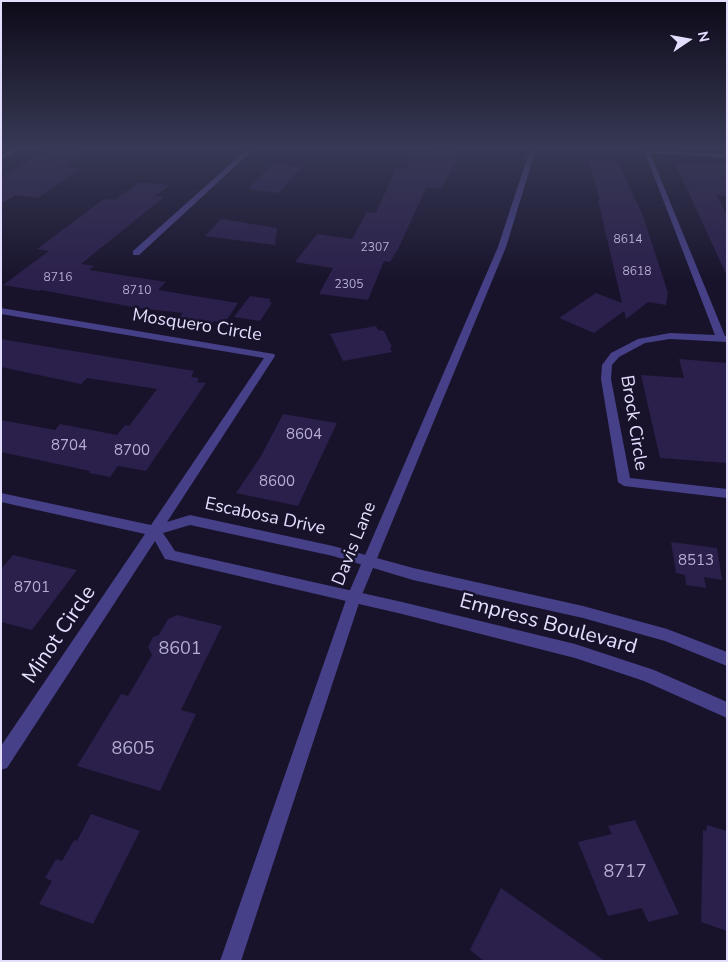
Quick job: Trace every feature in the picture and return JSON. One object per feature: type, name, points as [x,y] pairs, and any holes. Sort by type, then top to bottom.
[{"type":"street","points":[[136,253],[201,194]]},
{"type":"street","name":"Davis Lane","points":[[230,961],[354,597],[368,560],[502,247],[519,194]]},
{"type":"street","points":[[663,194],[724,339]]},
{"type":"street","name":"Mosquero Circle","points":[[1,311],[270,356],[155,531]]},
{"type":"street","name":"Brock Circle","points":[[724,339],[670,336],[642,341],[615,355],[607,365],[606,379],[624,482],[727,494]]},
{"type":"street","points":[[1,496],[155,531],[170,555],[354,597]]},
{"type":"street","name":"Escabosa Drive","points":[[155,531],[190,520],[368,560]]},
{"type":"street","name":"Minot Circle","points":[[1,762],[155,531]]},
{"type":"street","name":"Empress Boulevard","points":[[368,560],[413,574],[583,612],[667,635],[727,659]]},
{"type":"street","name":"Empress Boulevard","points":[[354,597],[575,652],[648,675],[727,710]]},
{"type":"building","points":[[1,194],[44,194],[38,198],[16,195],[1,204]]},
{"type":"building","points":[[123,194],[158,194],[155,196],[164,197],[81,264],[94,266],[89,270],[166,282],[158,290],[238,303],[228,318],[222,323],[214,321],[213,323],[179,318],[183,313],[138,308],[3,285],[49,251],[37,249],[104,199],[115,200]]},
{"type":"building","points":[[384,194],[423,194],[398,249],[390,262],[384,261],[368,300],[319,294],[333,268],[295,262],[317,234],[352,239],[367,212],[376,213]]},
{"type":"building","points":[[598,194],[633,194],[644,219],[668,293],[666,305],[648,302],[626,319],[624,311],[594,333],[559,318],[596,293],[622,303],[598,200],[600,200]]},
{"type":"building","points":[[689,194],[727,194],[727,196],[717,195],[727,216],[727,276]]},
{"type":"building","points":[[221,219],[277,228],[275,245],[205,236]]},
{"type":"building","points":[[250,296],[271,299],[269,302],[272,303],[260,321],[234,317]]},
{"type":"building","points":[[376,326],[378,330],[384,331],[392,347],[390,347],[392,352],[343,361],[330,334]]},
{"type":"building","points":[[1,339],[194,371],[191,377],[199,378],[197,382],[206,383],[146,471],[118,466],[110,477],[89,473],[90,471],[1,452],[1,420],[55,430],[60,424],[117,435],[125,425],[129,426],[157,389],[87,378],[81,384],[1,367]]},
{"type":"building","points":[[679,359],[727,363],[727,463],[660,458],[641,375],[684,378]]},
{"type":"building","points":[[283,414],[337,423],[298,506],[236,493],[261,456]]},
{"type":"building","points":[[671,542],[717,548],[722,580],[704,577],[706,588],[686,585],[685,575],[676,573]]},
{"type":"building","points":[[13,555],[77,570],[32,630],[1,622],[1,569]]},
{"type":"building","points":[[177,615],[222,626],[181,710],[196,714],[160,791],[77,766],[121,694],[128,696],[152,655],[148,647],[153,637],[159,635],[168,619]]},
{"type":"building","points":[[91,814],[140,831],[93,924],[39,904],[52,881],[45,878],[56,859],[62,861],[74,840],[77,841]]},
{"type":"building","points":[[635,820],[679,914],[648,922],[642,908],[608,916],[578,842],[612,834],[608,826]]},
{"type":"building","points":[[707,825],[727,831],[727,931],[701,922],[703,830],[706,831]]},
{"type":"building","points":[[501,888],[605,961],[484,961],[470,950]]}]
